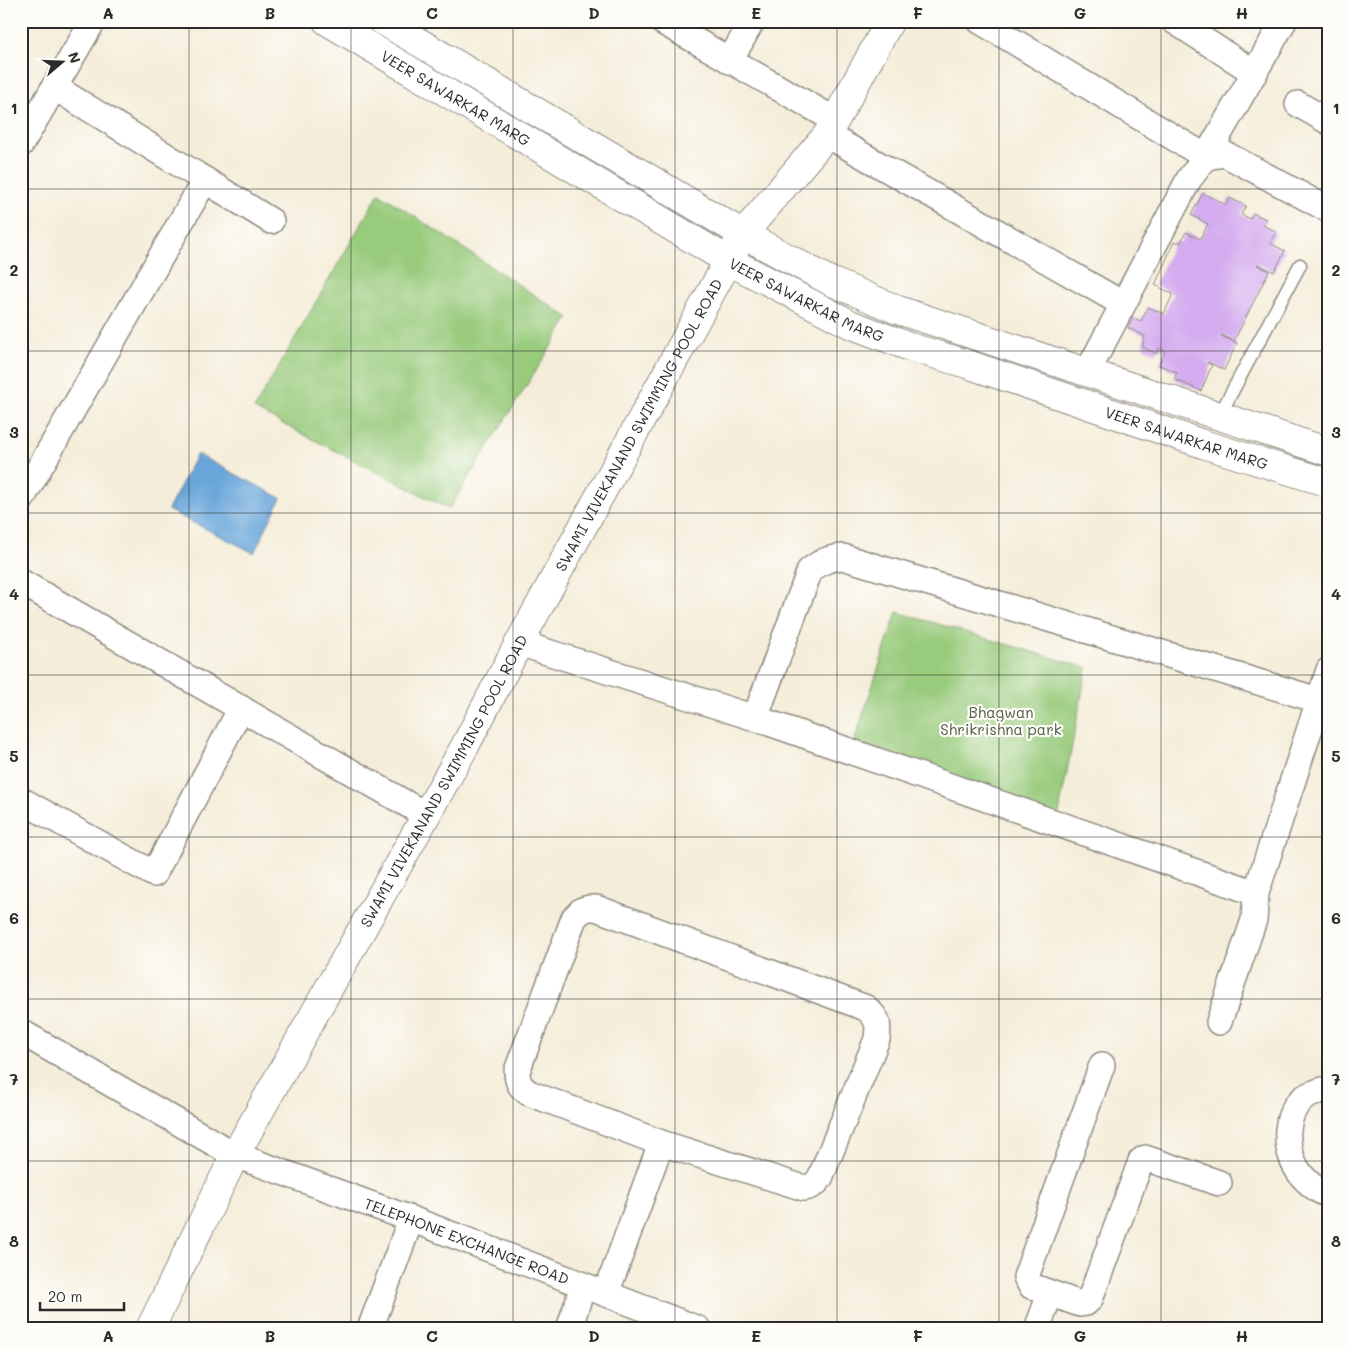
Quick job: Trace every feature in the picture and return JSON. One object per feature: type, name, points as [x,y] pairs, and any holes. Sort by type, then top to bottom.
[{"type":"street","points":[[21,144],[93,21]]},
{"type":"street","name":"VEER SAWARKAR MARG","points":[[327,21],[728,261],[850,324],[876,335],[1206,445],[1329,483]]},
{"type":"street","name":"VEER SAWARKAR MARG","points":[[384,21],[743,234],[830,281],[898,310],[1329,452]]},
{"type":"street","points":[[661,21],[730,60],[831,128],[1123,304]]},
{"type":"street","points":[[730,60],[752,21]]},
{"type":"street","name":"SWAMI VIVEKANAND SWIMMING POOL ROAD","points":[[150,1329],[235,1155],[466,746],[519,643],[743,234],[831,128],[890,21]]},
{"type":"street","points":[[980,21],[1206,157],[1225,154],[1329,210]]},
{"type":"street","points":[[1174,21],[1255,73]]},
{"type":"street","points":[[1087,373],[1189,179],[1206,157],[1284,21]]},
{"type":"street","points":[[54,87],[271,220]]},
{"type":"street","points":[[1298,104],[1329,122]]},
{"type":"street","points":[[21,500],[205,180]]},
{"type":"street","points":[[755,718],[810,570],[829,558],[843,557],[1321,708]]},
{"type":"street","points":[[21,582],[426,815]]},
{"type":"street","points":[[519,643],[755,718],[1256,893]]},
{"type":"street","points":[[1218,1022],[1254,920],[1256,893],[1321,708],[1329,670]]},
{"type":"street","points":[[21,800],[154,874],[241,708]]},
{"type":"street","points":[[596,908],[866,1008],[874,1015],[879,1024],[877,1038],[820,1178],[810,1187],[804,1188],[661,1143],[529,1093],[522,1088],[517,1080],[518,1072],[574,918],[582,910],[596,908]]},
{"type":"street","name":"TELEPHONE EXCHANGE ROAD","points":[[21,1032],[235,1155],[411,1219],[698,1329]]},
{"type":"street","points":[[1102,1065],[1026,1278],[1031,1286],[1080,1304],[1086,1303],[1090,1299],[1141,1161],[1145,1158],[1218,1183]]},
{"type":"street","points":[[1329,1089],[1304,1096],[1294,1109],[1288,1124],[1288,1139],[1293,1161],[1302,1176],[1323,1193],[1329,1195]]},
{"type":"street","points":[[606,1294],[661,1143]]},
{"type":"street","points":[[370,1329],[411,1219]]},
{"type":"street","points":[[569,1329],[583,1286]]},
{"type":"street","points":[[1037,1329],[1050,1294]]},
{"type":"lane","points":[[1219,416],[1300,265]]},
{"type":"green space","points":[[379,193],[569,318],[449,509],[254,409]]},
{"type":"green space","name":"Bhagwan Shrikrishna park","points":[[897,612],[1087,668],[1057,823],[854,742]]},
{"type":"water","points":[[197,454],[281,498],[254,553],[168,510]]},
{"type":"building","points":[[1203,193],[1226,205],[1230,198],[1246,206],[1241,214],[1250,219],[1253,213],[1266,219],[1263,225],[1276,232],[1270,243],[1285,251],[1274,272],[1257,265],[1269,271],[1234,341],[1221,335],[1237,343],[1224,370],[1208,362],[1207,363],[1212,365],[1201,391],[1174,379],[1177,372],[1159,365],[1165,351],[1159,348],[1156,354],[1143,347],[1145,336],[1128,328],[1133,318],[1141,321],[1148,307],[1164,314],[1173,294],[1155,285],[1174,242],[1181,242],[1186,232],[1200,239],[1208,224],[1191,215]]}]
